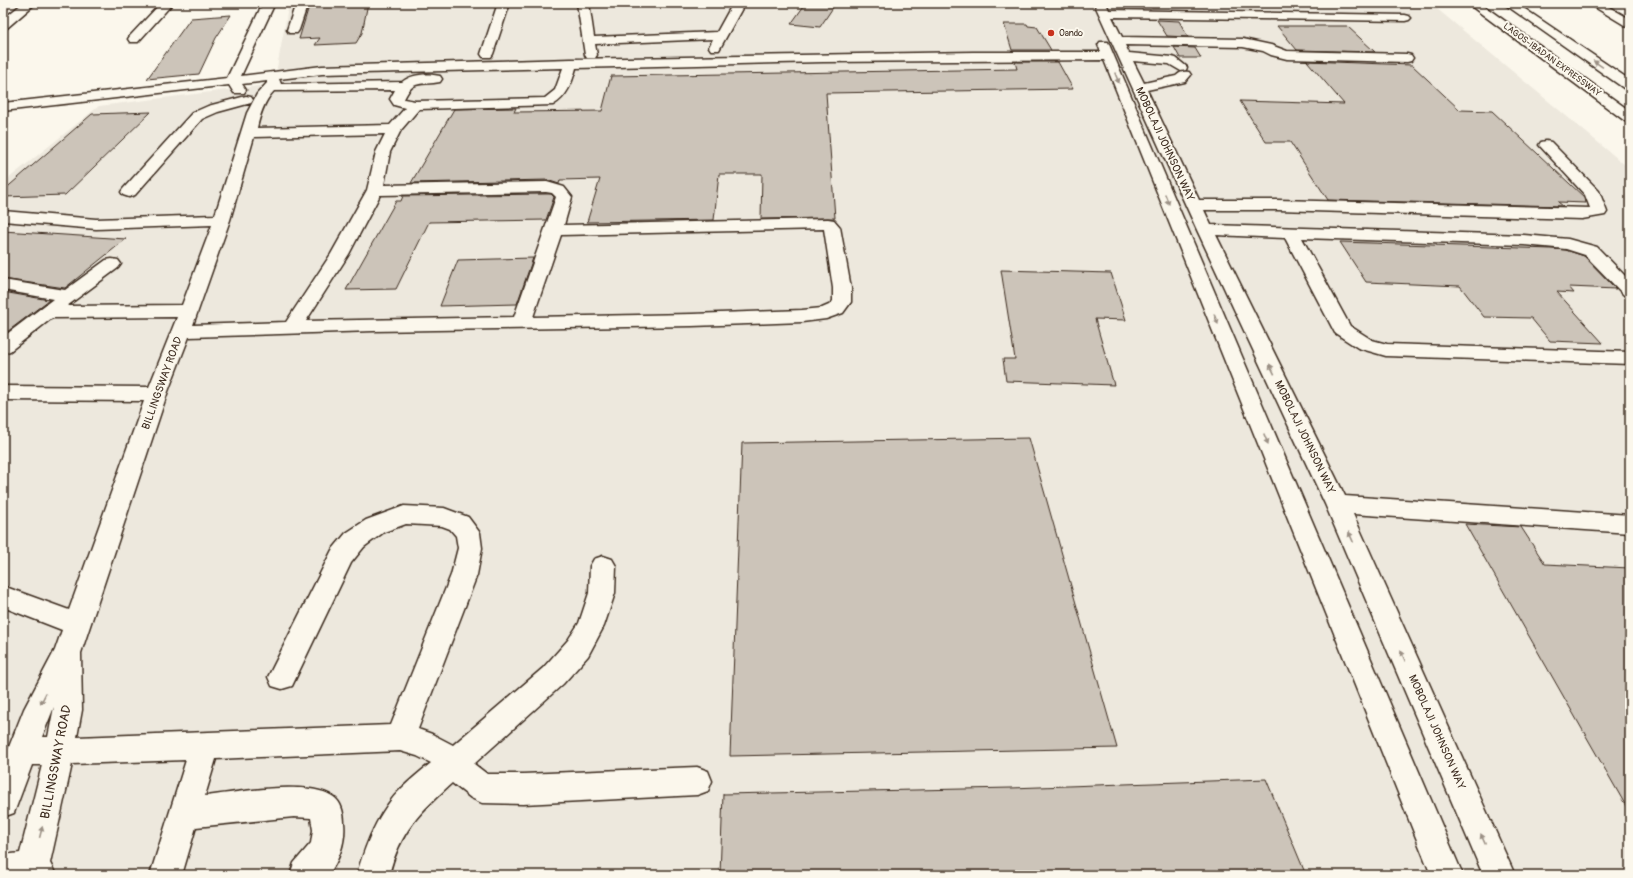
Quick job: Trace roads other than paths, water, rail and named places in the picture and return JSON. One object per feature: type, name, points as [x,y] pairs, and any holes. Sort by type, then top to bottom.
[{"type":"main road","points":[[3,25],[30,3]]},
{"type":"main road","points":[[134,39],[167,3]]},
{"type":"main road","points":[[233,81],[269,3]]},
{"type":"main road","points":[[293,30],[302,3]]},
{"type":"main road","points":[[487,54],[504,3]]},
{"type":"main road","points":[[583,3],[592,62]]},
{"type":"main road","points":[[709,60],[739,3]]},
{"type":"main road","name":"LAGOS-IBADAN EXPRESSWAY","points":[[1473,3],[1630,118]]},
{"type":"main road","name":"LAGOS-IBADAN EXPRESSWAY","points":[[1509,3],[1630,86]]},
{"type":"main road","points":[[1594,3],[1630,24]]},
{"type":"main road","points":[[1097,6],[1405,18]]},
{"type":"main road","name":"MOBOLAJI JOHNSON WAY","points":[[1097,6],[1446,875]]},
{"type":"main road","points":[[1609,11],[1630,12]]},
{"type":"main road","points":[[589,41],[721,35]]},
{"type":"main road","points":[[271,82],[322,70],[592,62],[973,56],[1116,51],[1243,43],[1267,48],[1287,55],[1407,58]]},
{"type":"main road","points":[[1116,51],[1172,61],[1182,71],[1180,79],[1139,88]]},
{"type":"main road","name":"MOBOLAJI JOHNSON WAY","points":[[1116,51],[1139,88],[1205,230],[1337,504],[1499,875]]},
{"type":"main road","points":[[527,78],[413,80],[404,86],[397,98],[399,102],[403,104],[415,105],[548,102],[554,99],[562,91],[571,63]]},
{"type":"main road","points":[[129,192],[197,116],[209,110],[250,106],[233,81]]},
{"type":"main road","points":[[3,107],[233,81],[404,86]]},
{"type":"main road","name":"BILLINGSWAY ROAD","points":[[3,802],[38,709],[68,652],[157,394],[222,220],[249,133],[250,106],[264,94],[271,82]]},
{"type":"main road","points":[[292,328],[340,254],[375,190],[383,152],[394,129],[415,105]]},
{"type":"main road","points":[[249,133],[394,129]]},
{"type":"main road","points":[[1194,205],[1278,205],[1582,214],[1599,212],[1593,194],[1546,145]]},
{"type":"main road","points":[[375,190],[547,187],[558,190],[564,197],[521,323]]},
{"type":"main road","points":[[3,216],[96,224],[222,220]]},
{"type":"main road","points":[[181,331],[692,320],[802,316],[826,313],[836,309],[842,302],[842,288],[832,227],[828,224],[554,230]]},
{"type":"main road","points":[[1205,230],[1532,240],[1568,244],[1591,251],[1630,291]]},
{"type":"main road","points":[[1291,233],[1342,329],[1365,344],[1386,350],[1630,358]]},
{"type":"main road","points":[[3,347],[112,264]]},
{"type":"main road","points":[[3,285],[68,296]]},
{"type":"main road","points":[[47,312],[189,311]]},
{"type":"main road","points":[[3,393],[157,394]]},
{"type":"main road","points":[[1337,504],[1630,524]]},
{"type":"main road","points":[[282,677],[341,557],[355,540],[375,526],[404,515],[444,517],[459,523],[468,533],[470,548],[464,576],[400,738]]},
{"type":"main road","points":[[373,875],[376,863],[392,827],[412,799],[553,676],[578,648],[591,626],[600,600],[602,593],[603,566]]},
{"type":"main road","points":[[3,596],[78,624]]},
{"type":"main road","name":"BILLINGSWAY ROAD","points":[[25,872],[60,751],[68,710],[68,652]]},
{"type":"main road","points":[[22,751],[60,751],[400,738],[422,744],[439,752],[469,779],[482,788],[497,789],[697,781]]},
{"type":"main road","points":[[166,875],[205,745]]},
{"type":"main road","points":[[184,813],[294,802],[317,804],[326,811],[330,824],[328,842],[322,857],[306,875]]},
{"type":"place","name":"Oando","points":[[1051,33]]}]
